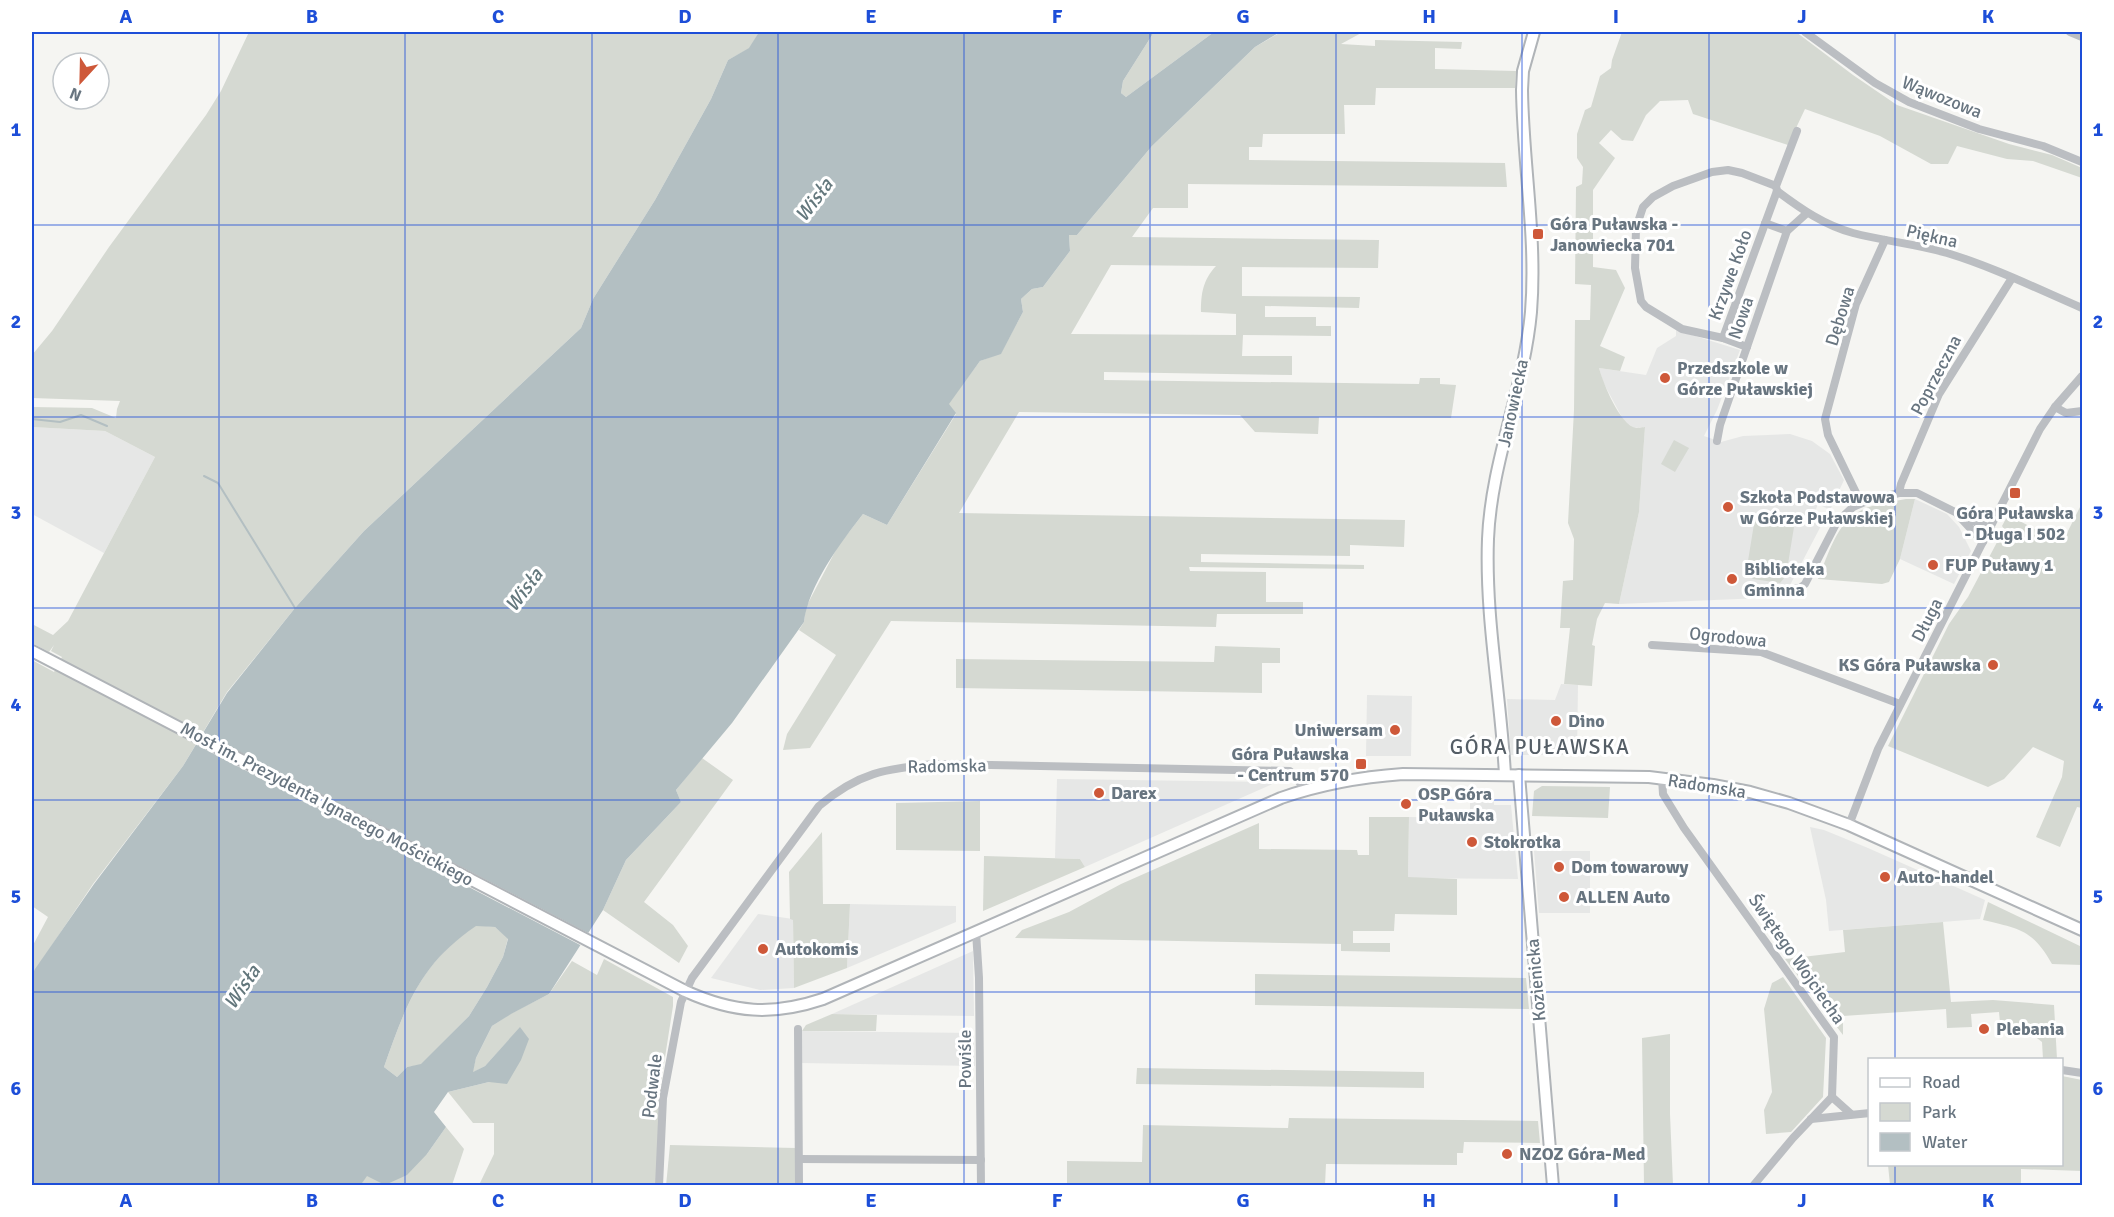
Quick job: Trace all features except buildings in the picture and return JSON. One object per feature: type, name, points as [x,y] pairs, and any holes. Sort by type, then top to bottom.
[{"type":"main road","name":"Janowiecka","points":[[1505,775],[1489,585],[1488,537],[1494,491],[1531,314],[1532,252],[1522,90],[1523,71],[1533,32]]},
{"type":"main road","name":"Most im. Prezydenta Ignacego Mościckiego","points":[[32,651],[607,951]]},
{"type":"main road","name":"Radomska","points":[[607,951],[704,1000],[733,1008],[767,1011],[788,1009],[823,999],[1305,789],[1379,776],[1519,775],[1662,778],[1713,784],[1767,796],[1849,825],[2082,930]]},
{"type":"main road","name":"Kozienicka","points":[[1519,775],[1553,1185]]},
{"type":"street","name":"Wąwozowa","points":[[1805,32],[1875,83],[1909,102],[1979,129],[2050,149],[2082,162]]},
{"type":"street","points":[[1777,189],[1797,131]]},
{"type":"street","name":"Krzywe Koło","points":[[1723,338],[1777,189],[1742,173],[1728,170],[1712,172],[1673,186],[1653,197],[1643,207],[1636,228],[1635,268],[1641,301],[1646,307],[1682,329],[1723,338],[1747,347]]},
{"type":"street","name":"Piękna","points":[[1777,189],[1807,213],[1851,233],[1944,252],[2082,308]]},
{"type":"street","name":"Nowa","points":[[1717,441],[1720,425],[1787,231],[1807,213]]},
{"type":"street","name":"Krzywe Koło","points":[[1765,223],[1787,231]]},
{"type":"street","name":"Dębowa","points":[[1861,503],[1825,428],[1856,304],[1885,240]]},
{"type":"street","name":"Poprzeczna","points":[[1899,493],[1939,394],[2012,278]]},
{"type":"street","name":"Długa","points":[[1849,825],[1878,749],[2040,429],[2082,375]]},
{"type":"street","points":[[2055,407],[2066,413],[2082,411]]},
{"type":"street","points":[[1788,590],[1800,588],[1805,584],[1837,522],[1861,503],[1899,493],[1917,493],[1991,528]]},
{"type":"street","points":[[1958,513],[1983,542]]},
{"type":"street","name":"Ogrodowa","points":[[1652,645],[1761,652],[1900,704]]},
{"type":"street","name":"Radomska","points":[[685,991],[819,806],[839,789],[871,774],[901,767],[936,764],[1290,771],[1305,789]]},
{"type":"street","name":"Świętego Wojciecha","points":[[1662,778],[1663,794],[1684,828],[1834,1037],[1832,1097]]},
{"type":"street","name":"Powiśle","points":[[975,932],[979,978],[981,1185]]},
{"type":"street","name":"Podwale","points":[[659,1185],[663,1098],[685,991]]},
{"type":"street","points":[[798,1029],[799,1185]]},
{"type":"street","points":[[2063,1070],[2082,1073]]},
{"type":"street","points":[[1753,1185],[1832,1097],[1851,1114]]},
{"type":"street","points":[[1811,1119],[1868,1113]]},
{"type":"street","points":[[799,1159],[981,1160]]},
{"type":"shaded area","name":"Szkoła Podstawowa w Górze Puławskiej","points":[[1676,330],[1740,350],[1717,410],[1704,436],[1721,442],[1743,436],[1790,434],[1812,441],[1830,454],[1844,480],[1830,510],[1818,504],[1813,517],[1823,522],[1789,587],[1787,597],[1619,604],[1639,512],[1645,427],[1634,428],[1624,421],[1603,382],[1599,368],[1646,375],[1657,348],[1676,336]]},
{"type":"shaded area","points":[[32,427],[105,431],[155,457],[104,553],[32,514]]},
{"type":"shaded area","points":[[1915,499],[1947,514],[1959,527],[1971,551],[1954,584],[1900,559]]},
{"type":"shaded area","points":[[1561,684],[1578,685],[1577,755],[1511,755],[1507,699],[1555,700]]},
{"type":"shaded area","points":[[1367,695],[1412,696],[1411,756],[1366,756]]},
{"type":"shaded area","points":[[1057,779],[1277,782],[1085,867],[1080,859],[1055,858]]},
{"type":"shaded area","points":[[1470,791],[1493,791],[1494,805],[1511,805],[1518,879],[1408,878],[1409,817],[1470,818]]},
{"type":"shaded area","points":[[1810,827],[1824,830],[1868,848],[1985,900],[1980,919],[1829,931],[1826,900]]},
{"type":"shaded area","points":[[1534,851],[1590,851],[1590,913],[1539,913]]},
{"type":"shaded area","points":[[850,904],[956,906],[956,922],[847,968]]},
{"type":"shaded area","name":"Autokomis","points":[[758,914],[793,919],[794,988],[760,990],[711,978]]},
{"type":"shaded area","points":[[973,951],[974,1016],[832,1014]]},
{"type":"shaded area","points":[[802,1031],[974,1033],[975,1066],[801,1063]]},
{"type":"green space","points":[[249,32],[759,32],[750,48],[728,60],[711,99],[655,200],[593,299],[581,328],[364,531],[295,608],[227,692],[183,766],[93,884],[32,975],[32,947],[48,917],[32,906],[32,660],[54,672],[62,657],[51,651],[54,645],[49,652],[32,643],[32,624],[53,635],[68,621],[155,457],[105,431],[32,427],[32,407],[92,408],[116,418],[120,401],[32,398],[32,355],[52,331],[109,247],[206,115],[221,91]]},
{"type":"green space","points":[[1154,32],[1214,32],[1126,97],[1121,93],[1123,81]]},
{"type":"green space","points":[[1281,32],[1363,32],[1341,44],[1375,46],[1375,40],[1462,42],[1461,49],[1435,48],[1435,69],[1516,71],[1515,88],[1376,88],[1375,105],[1344,105],[1345,134],[1263,134],[1262,147],[1249,147],[1249,160],[1505,163],[1507,187],[1188,184],[1188,208],[1153,208],[1132,237],[1379,240],[1378,268],[1242,267],[1242,296],[1360,297],[1359,308],[1265,306],[1265,317],[1316,317],[1316,326],[1331,326],[1331,336],[1243,335],[1242,356],[1292,356],[1292,375],[1104,372],[1104,380],[1419,384],[1420,378],[1440,378],[1440,384],[1456,385],[1451,418],[1319,417],[1318,434],[1255,432],[1240,415],[1019,412],[959,513],[1405,520],[1404,547],[1350,545],[1350,556],[1201,554],[1201,562],[1364,565],[1364,569],[1189,567],[1190,571],[1266,572],[1266,602],[1303,602],[1303,614],[1217,614],[1216,627],[891,621],[810,748],[783,750],[787,734],[836,655],[799,630],[804,622],[806,607],[838,546],[863,514],[887,525],[956,414],[948,404],[980,361],[1001,353],[1023,312],[1021,299],[1032,289],[1043,287],[1070,251],[1069,235],[1077,235],[1152,146],[1255,47]],"holes":[[[1111,265],[1216,266],[1208,276],[1204,287],[1201,312],[1236,314],[1236,335],[1071,334]]]},
{"type":"green space","points":[[1622,32],[1796,32],[1897,105],[2009,144],[2052,155],[2082,168],[2082,178],[2033,161],[2007,159],[1957,146],[1948,164],[1931,164],[1880,136],[1805,109],[1788,145],[1693,114],[1688,100],[1660,101],[1646,115],[1633,141],[1622,140],[1611,130],[1599,143],[1615,158],[1593,190],[1593,267],[1616,270],[1625,288],[1600,346],[1625,357],[1620,371],[1599,368],[1618,412],[1630,425],[1636,428],[1645,427],[1639,512],[1619,604],[1605,603],[1597,619],[1592,645],[1595,646],[1592,686],[1564,684],[1570,628],[1560,628],[1563,581],[1573,580],[1574,539],[1568,523],[1574,410],[1575,320],[1590,320],[1591,285],[1575,284],[1576,187],[1582,184],[1583,167],[1577,158],[1577,134],[1585,110],[1591,107],[1600,76],[1611,68]]},
{"type":"green space","points":[[1674,440],[1689,448],[1675,472],[1661,464]]},
{"type":"green space","points":[[1915,499],[1900,559],[1889,582],[1882,584],[1818,579],[1834,541],[1852,516],[1871,507]]},
{"type":"green space","name":"KS Góra Puławska","points":[[2082,503],[2082,808],[2077,807],[2060,847],[2036,837],[2062,777],[2064,761],[2033,747],[2004,779],[1988,787],[1888,746],[1949,624],[1968,597],[2004,529],[2002,526],[2008,515],[2062,543]]},
{"type":"green space","points":[[1761,511],[1788,515],[1795,521],[1786,576],[1780,583],[1753,579],[1746,573],[1755,518]]},
{"type":"green space","points":[[1215,646],[1280,648],[1280,663],[1262,663],[1262,693],[956,688],[956,659],[1214,662]]},
{"type":"green space","points":[[702,758],[733,780],[644,902],[673,925],[688,946],[679,963],[603,910],[626,860],[681,802],[676,790]]},
{"type":"green space","points":[[1542,786],[1610,787],[1608,818],[1532,816],[1534,791]]},
{"type":"green space","points":[[980,801],[980,851],[896,850],[896,803]]},
{"type":"green space","points":[[1369,817],[1409,817],[1408,877],[1457,879],[1457,915],[1395,914],[1394,931],[1353,931],[1353,943],[1390,943],[1390,952],[1341,951],[1341,944],[1015,938],[1022,930],[1069,912],[1121,884],[1259,823],[1259,849],[1357,850],[1358,855],[1369,855]]},
{"type":"green space","points":[[822,832],[823,904],[850,904],[847,968],[794,988],[793,920],[790,919],[789,872]]},
{"type":"green space","points":[[984,856],[1080,859],[1085,867],[983,911]]},
{"type":"green space","points":[[1988,902],[2082,947],[2082,965],[2052,964],[2038,944],[2024,932],[1983,920]]},
{"type":"green space","points":[[1943,922],[1951,1002],[1993,1000],[2054,1005],[2057,1058],[2043,1058],[2042,1042],[2029,1032],[2001,1033],[1999,1012],[1971,1014],[1972,1027],[1947,1028],[1946,1009],[1843,1016],[1843,1035],[1785,959],[1845,952],[1843,930]]},
{"type":"green space","points":[[476,925],[495,927],[508,938],[503,957],[469,1016],[421,1065],[407,1067],[397,1077],[384,1067],[417,987],[441,955]]},
{"type":"green space","points":[[604,959],[673,997],[661,1083],[656,1185],[479,1185],[494,1154],[494,1123],[473,1123],[448,1092],[489,1082],[520,1028],[485,1066],[472,1073],[476,1058],[492,1026],[549,994],[572,961],[597,975]]},
{"type":"green space","points":[[1255,974],[1526,978],[1529,1009],[1255,1005]]},
{"type":"green space","points":[[1783,977],[1826,1038],[1823,1097],[1791,1132],[1766,1134],[1764,1110],[1772,1092],[1764,1009],[1772,983]]},
{"type":"green space","points":[[832,1014],[877,1015],[876,1031],[802,1031],[806,1025]]},
{"type":"green space","points":[[1670,1034],[1673,1185],[1644,1185],[1642,1038]]},
{"type":"green space","points":[[1137,1068],[1424,1072],[1424,1088],[1136,1084]]},
{"type":"green space","points":[[2063,1076],[2082,1080],[2082,1171],[2021,1169],[2021,1185],[1890,1185],[1888,1166],[2063,1166]]},
{"type":"green space","points":[[1289,1118],[1538,1121],[1540,1143],[1464,1142],[1463,1153],[1457,1153],[1457,1165],[1326,1164],[1325,1185],[1067,1185],[1067,1161],[1142,1162],[1143,1125],[1288,1128]]},
{"type":"green space","points":[[446,1127],[464,1149],[452,1185],[360,1186],[366,1176],[427,1154]]},
{"type":"green space","points":[[670,1145],[796,1148],[796,1185],[666,1186]]},
{"type":"water","name":"Wisła","points":[[759,32],[1154,32],[1123,81],[1121,93],[1126,97],[1214,32],[1280,32],[1255,47],[1152,146],[1077,235],[1069,235],[1070,251],[1043,287],[1032,289],[1021,299],[1023,312],[1001,354],[980,361],[949,404],[956,413],[887,525],[863,514],[845,538],[819,579],[804,622],[732,723],[676,790],[681,802],[626,860],[603,910],[549,994],[492,1026],[476,1058],[473,1072],[485,1066],[520,1027],[529,1039],[521,1060],[507,1084],[489,1082],[448,1092],[434,1112],[446,1127],[427,1154],[407,1175],[385,1185],[367,1176],[360,1186],[32,1186],[32,975],[35,969],[94,884],[183,766],[227,693],[295,608],[364,531],[581,328],[593,299],[655,200],[711,99],[728,60],[749,48]],"holes":[[[476,926],[495,927],[508,939],[503,957],[469,1016],[421,1064],[407,1067],[397,1077],[384,1067],[408,1005],[428,971],[441,955]]]},
{"type":"pier","points":[[200,731],[592,935],[584,947],[193,743]]},
{"type":"waterway","points":[[32,419],[60,422],[81,415],[107,426]]},
{"type":"waterway","points":[[204,476],[218,483],[295,608]]},
{"type":"place","name":"Góra Puławska - Janowiecka 701","points":[[1538,234]]},
{"type":"place","name":"Przedszkole w Górze Puławskiej","points":[[1665,378]]},
{"type":"place","name":"Góra Puławska - Długa I 502","points":[[2015,493]]},
{"type":"place","name":"Szkoła Podstawowa w Górze Puławskiej","points":[[1728,507]]},
{"type":"place","name":"FUP Puławy 1","points":[[1933,565]]},
{"type":"place","name":"Biblioteka Gminna","points":[[1732,579]]},
{"type":"place","name":"KS Góra Puławska","points":[[1993,665]]},
{"type":"place","name":"Dino","points":[[1556,721]]},
{"type":"place","name":"Uniwersam","points":[[1395,730]]},
{"type":"place","name":"Góra Puławska - Centrum 570","points":[[1361,764]]},
{"type":"place","name":"Darex","points":[[1099,793]]},
{"type":"place","name":"OSP Góra Puławska","points":[[1406,804]]},
{"type":"place","name":"Stokrotka","points":[[1472,842]]},
{"type":"place","name":"Dom towarowy","points":[[1559,867]]},
{"type":"place","name":"Auto-handel","points":[[1885,877]]},
{"type":"place","name":"ALLEN Auto","points":[[1564,897]]},
{"type":"place","name":"Autokomis","points":[[763,949]]},
{"type":"place","name":"Plebania","points":[[1984,1029]]},
{"type":"place","name":"NZOZ Góra-Med","points":[[1507,1154]]},
{"type":"district","name":"GÓRA PUŁAWSKA","points":[[1540,747]]}]
